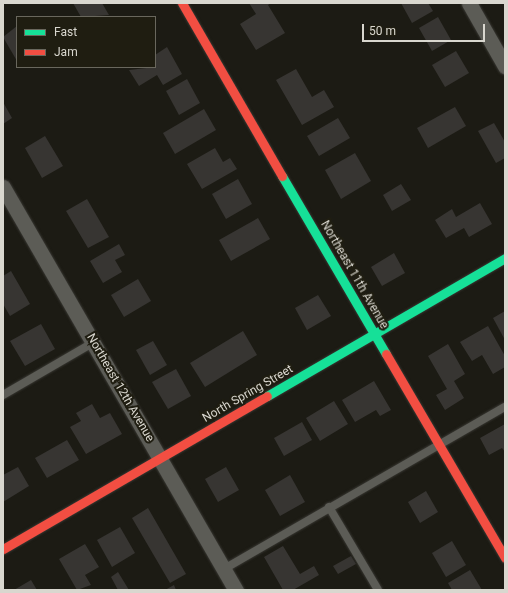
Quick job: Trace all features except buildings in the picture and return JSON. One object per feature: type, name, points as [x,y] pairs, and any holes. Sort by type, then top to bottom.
[{"type":"street","name":"Northeast 11th Avenue","points":[[182,3],[505,558]]},
{"type":"street","points":[[469,3],[505,66]]},
{"type":"street","name":"Northeast 12th Avenue","points":[[3,186],[236,590]]},
{"type":"street","name":"North Spring Street","points":[[3,549],[375,335],[505,258]]},
{"type":"lane","points":[[3,395],[94,342]]},
{"type":"lane","points":[[224,569],[438,444],[505,407]]},
{"type":"lane","points":[[329,508],[378,590]]},
{"type":"traffic: fast","points":[[282,176],[386,354]]},
{"type":"traffic: fast","points":[[267,396],[505,258]]},
{"type":"traffic: jam","points":[[182,3],[282,176]]},
{"type":"traffic: jam","points":[[386,354],[505,558]]},
{"type":"traffic: jam","points":[[3,549],[267,396]]}]
